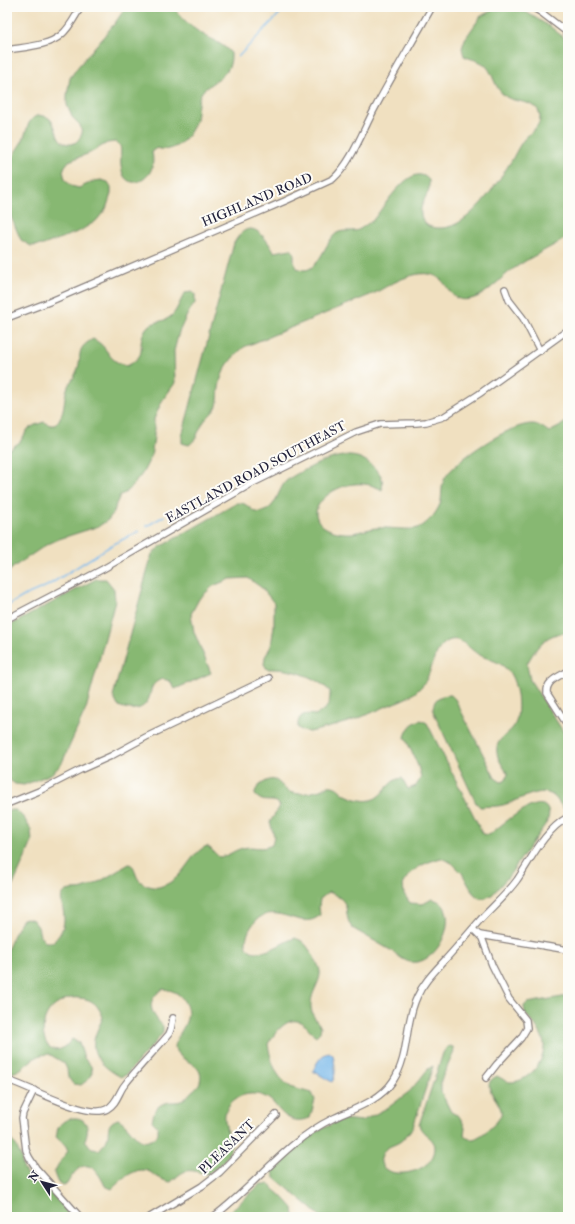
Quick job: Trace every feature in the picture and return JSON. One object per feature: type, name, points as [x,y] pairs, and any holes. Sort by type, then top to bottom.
[{"type":"street","points":[[7,50],[55,40],[65,31],[81,7]]},
{"type":"street","name":"HIGHLAND ROAD","points":[[7,318],[56,299],[333,179],[339,174],[351,154],[376,106],[432,7]]},
{"type":"street","points":[[532,7],[568,33]]},
{"type":"street","points":[[505,289],[508,300],[524,318],[540,351]]},
{"type":"street","name":"EASTLAND ROAD SOUTHEAST","points":[[7,619],[82,580],[251,484],[356,432],[380,424],[426,422],[444,417],[479,394],[568,330]]},
{"type":"street","points":[[567,723],[547,693],[547,690],[550,682],[568,672]]},
{"type":"street","points":[[7,804],[39,791],[269,678]]},
{"type":"street","points":[[213,1217],[242,1193],[279,1157],[308,1133],[376,1097],[388,1087],[397,1075],[401,1065],[411,1014],[417,997],[427,981],[515,882],[547,835],[554,827],[568,817]]},
{"type":"street","points":[[473,929],[480,935],[485,944],[492,966],[509,999],[526,1020],[527,1024],[525,1032],[521,1038],[486,1078]]},
{"type":"street","points":[[480,935],[568,950]]},
{"type":"street","points":[[7,1080],[86,1111],[97,1112],[108,1109],[115,1102],[124,1086],[169,1034],[173,1018]]},
{"type":"street","points":[[34,1090],[22,1118],[28,1157],[80,1217]]},
{"type":"street","name":"PLEASANT","points":[[150,1217],[202,1186],[220,1172],[276,1115]]},
{"type":"green space","points":[[126,7],[173,7],[191,26],[222,45],[231,53],[229,68],[200,95],[196,119],[187,137],[182,142],[170,149],[157,148],[152,151],[152,167],[144,179],[132,182],[125,178],[121,167],[120,145],[115,142],[107,143],[90,153],[69,161],[63,171],[65,179],[71,186],[79,188],[94,181],[101,180],[108,182],[111,187],[111,194],[106,209],[96,221],[80,231],[43,245],[31,246],[21,240],[7,208],[7,175],[14,154],[23,140],[29,123],[38,115],[46,117],[53,122],[59,137],[64,143],[71,144],[78,140],[82,134],[80,125],[72,117],[67,105],[70,78],[115,23]]},
{"type":"green space","points":[[506,8],[526,12],[552,28],[568,41],[568,237],[520,265],[477,297],[464,300],[459,299],[452,294],[440,279],[433,275],[416,274],[398,281],[375,293],[244,347],[231,360],[224,370],[220,382],[217,406],[203,423],[192,443],[189,445],[182,443],[182,436],[234,243],[245,230],[256,230],[265,239],[274,252],[291,249],[294,253],[294,262],[297,268],[304,270],[315,264],[332,237],[343,231],[358,230],[373,220],[403,183],[417,175],[424,176],[429,180],[429,189],[421,210],[422,219],[428,226],[442,228],[452,226],[462,221],[472,213],[489,193],[510,163],[522,142],[536,127],[540,120],[538,111],[531,104],[509,98],[501,93],[489,69],[484,64],[464,56],[462,48],[465,39],[481,16],[491,11]]},
{"type":"green space","points":[[192,292],[195,294],[195,303],[188,313],[179,332],[174,351],[175,383],[162,401],[154,419],[154,437],[151,457],[142,474],[129,490],[120,496],[114,512],[108,520],[99,526],[59,539],[46,545],[7,573],[7,451],[20,442],[28,429],[44,422],[50,425],[55,425],[59,420],[63,411],[68,386],[78,367],[81,350],[87,343],[93,339],[99,342],[115,361],[127,366],[140,354],[141,342],[146,328],[170,317],[175,312],[185,293]]},
{"type":"green space","points":[[568,420],[568,637],[564,633],[551,636],[546,639],[533,653],[527,664],[530,680],[568,739],[568,810],[566,810],[551,794],[543,792],[532,794],[500,806],[480,807],[476,803],[433,711],[434,703],[438,698],[443,696],[451,695],[455,699],[495,778],[501,782],[505,781],[508,774],[498,758],[497,747],[502,738],[514,726],[518,706],[514,683],[508,671],[500,664],[479,655],[466,645],[456,640],[448,641],[442,645],[435,657],[424,684],[408,697],[341,724],[310,732],[303,731],[298,728],[299,720],[302,716],[308,714],[315,715],[323,711],[329,703],[330,691],[309,677],[293,671],[267,669],[264,664],[265,657],[271,646],[274,626],[274,603],[262,588],[248,578],[230,579],[213,586],[199,599],[191,614],[194,632],[211,673],[175,689],[170,681],[163,679],[154,684],[145,705],[137,709],[128,709],[118,706],[113,696],[152,554],[160,547],[237,503],[242,503],[257,512],[267,510],[274,503],[283,485],[291,477],[322,462],[347,456],[363,459],[370,464],[382,478],[382,490],[368,484],[352,484],[337,489],[324,498],[318,505],[316,511],[319,522],[328,529],[340,533],[355,533],[376,528],[418,528],[423,526],[432,518],[438,508],[441,501],[442,486],[445,478],[460,461],[472,452],[498,436],[523,425],[535,424],[549,432]]},
{"type":"green space","points":[[96,579],[106,579],[114,589],[115,601],[86,709],[61,765],[51,774],[24,785],[15,784],[7,778],[7,627]]},
{"type":"green space","points":[[421,720],[427,723],[483,834],[489,835],[517,814],[534,805],[541,804],[546,807],[549,814],[547,822],[508,877],[492,895],[485,898],[479,898],[473,893],[462,873],[452,863],[441,858],[424,864],[411,873],[403,883],[404,894],[410,903],[423,904],[432,899],[442,904],[446,912],[447,923],[445,935],[439,946],[431,955],[421,961],[410,962],[405,960],[352,928],[347,917],[345,904],[337,896],[329,892],[320,899],[320,915],[314,919],[300,920],[277,914],[269,914],[257,919],[249,930],[247,936],[247,947],[251,951],[263,952],[295,938],[302,941],[308,947],[316,960],[320,971],[311,1000],[311,1009],[314,1018],[321,1026],[320,1032],[316,1036],[304,1024],[297,1021],[292,1021],[282,1026],[268,1044],[272,1062],[281,1078],[293,1088],[312,1093],[315,1100],[310,1118],[300,1120],[292,1119],[283,1114],[272,1101],[263,1096],[257,1094],[244,1095],[233,1101],[225,1113],[226,1128],[231,1141],[230,1151],[220,1165],[207,1174],[187,1171],[180,1174],[171,1182],[143,1170],[133,1172],[128,1175],[112,1189],[105,1186],[96,1171],[87,1166],[77,1170],[67,1184],[63,1185],[57,1181],[54,1173],[68,1151],[66,1146],[56,1137],[58,1128],[62,1123],[73,1118],[83,1120],[87,1131],[85,1140],[92,1149],[99,1150],[106,1142],[109,1126],[118,1119],[136,1137],[146,1142],[158,1134],[158,1127],[152,1121],[156,1109],[160,1105],[169,1102],[179,1102],[184,1099],[199,1084],[201,1076],[196,1067],[179,1055],[176,1051],[176,1040],[187,1017],[188,1010],[185,1003],[176,993],[163,989],[157,993],[151,1007],[155,1016],[163,1026],[163,1033],[126,1075],[121,1077],[116,1074],[106,1067],[98,1058],[95,1053],[94,1041],[96,1032],[103,1017],[94,1003],[88,1000],[76,998],[64,1000],[50,1011],[45,1020],[43,1031],[45,1040],[49,1047],[55,1050],[63,1048],[72,1039],[79,1043],[84,1058],[91,1066],[92,1072],[89,1079],[81,1085],[73,1084],[68,1077],[67,1069],[64,1063],[49,1054],[41,1055],[33,1059],[15,1072],[7,1073],[7,950],[18,926],[23,919],[27,918],[33,920],[38,927],[40,936],[45,942],[53,942],[63,927],[64,913],[61,897],[67,891],[81,890],[88,887],[129,864],[134,868],[136,875],[141,882],[153,887],[159,887],[170,883],[176,878],[196,854],[207,846],[219,857],[243,848],[264,848],[272,845],[274,836],[270,822],[280,806],[277,802],[263,800],[255,795],[258,787],[269,780],[276,781],[285,789],[293,793],[300,794],[320,790],[330,786],[336,787],[350,797],[364,800],[371,800],[375,798],[397,779],[402,778],[408,789],[416,786],[421,777],[418,766],[405,737],[411,726]]},
{"type":"green space","points":[[16,810],[24,818],[31,830],[32,842],[7,899],[7,811]]},
{"type":"green space","points":[[568,996],[568,1217],[321,1217],[274,1177],[273,1170],[296,1147],[318,1131],[342,1119],[362,1121],[389,1107],[410,1091],[428,1069],[433,1066],[413,1127],[401,1141],[387,1148],[382,1154],[381,1158],[382,1166],[388,1171],[396,1173],[406,1173],[417,1170],[426,1165],[433,1157],[435,1147],[419,1125],[443,1053],[447,1047],[450,1046],[453,1047],[454,1052],[441,1080],[441,1092],[451,1112],[459,1116],[463,1123],[465,1128],[464,1136],[473,1139],[480,1136],[500,1118],[501,1115],[499,1104],[490,1089],[489,1084],[491,1080],[497,1076],[506,1081],[518,1081],[531,1073],[541,1061],[544,1046],[543,1039],[536,1025],[525,1014],[524,1006],[527,1003]]},
{"type":"green space","points":[[7,1136],[16,1145],[21,1157],[23,1168],[27,1175],[51,1192],[72,1217],[7,1217]]},
{"type":"green space","points":[[261,1184],[268,1184],[282,1196],[293,1208],[293,1217],[222,1217],[235,1207]]},
{"type":"water","points":[[329,1052],[333,1055],[335,1066],[335,1076],[332,1082],[313,1071],[323,1055]]},
{"type":"waterway","points":[[238,57],[286,7]]},
{"type":"waterway","points":[[147,526],[164,516]]},
{"type":"waterway","points":[[7,606],[26,595],[47,586],[112,545],[139,531]]}]
